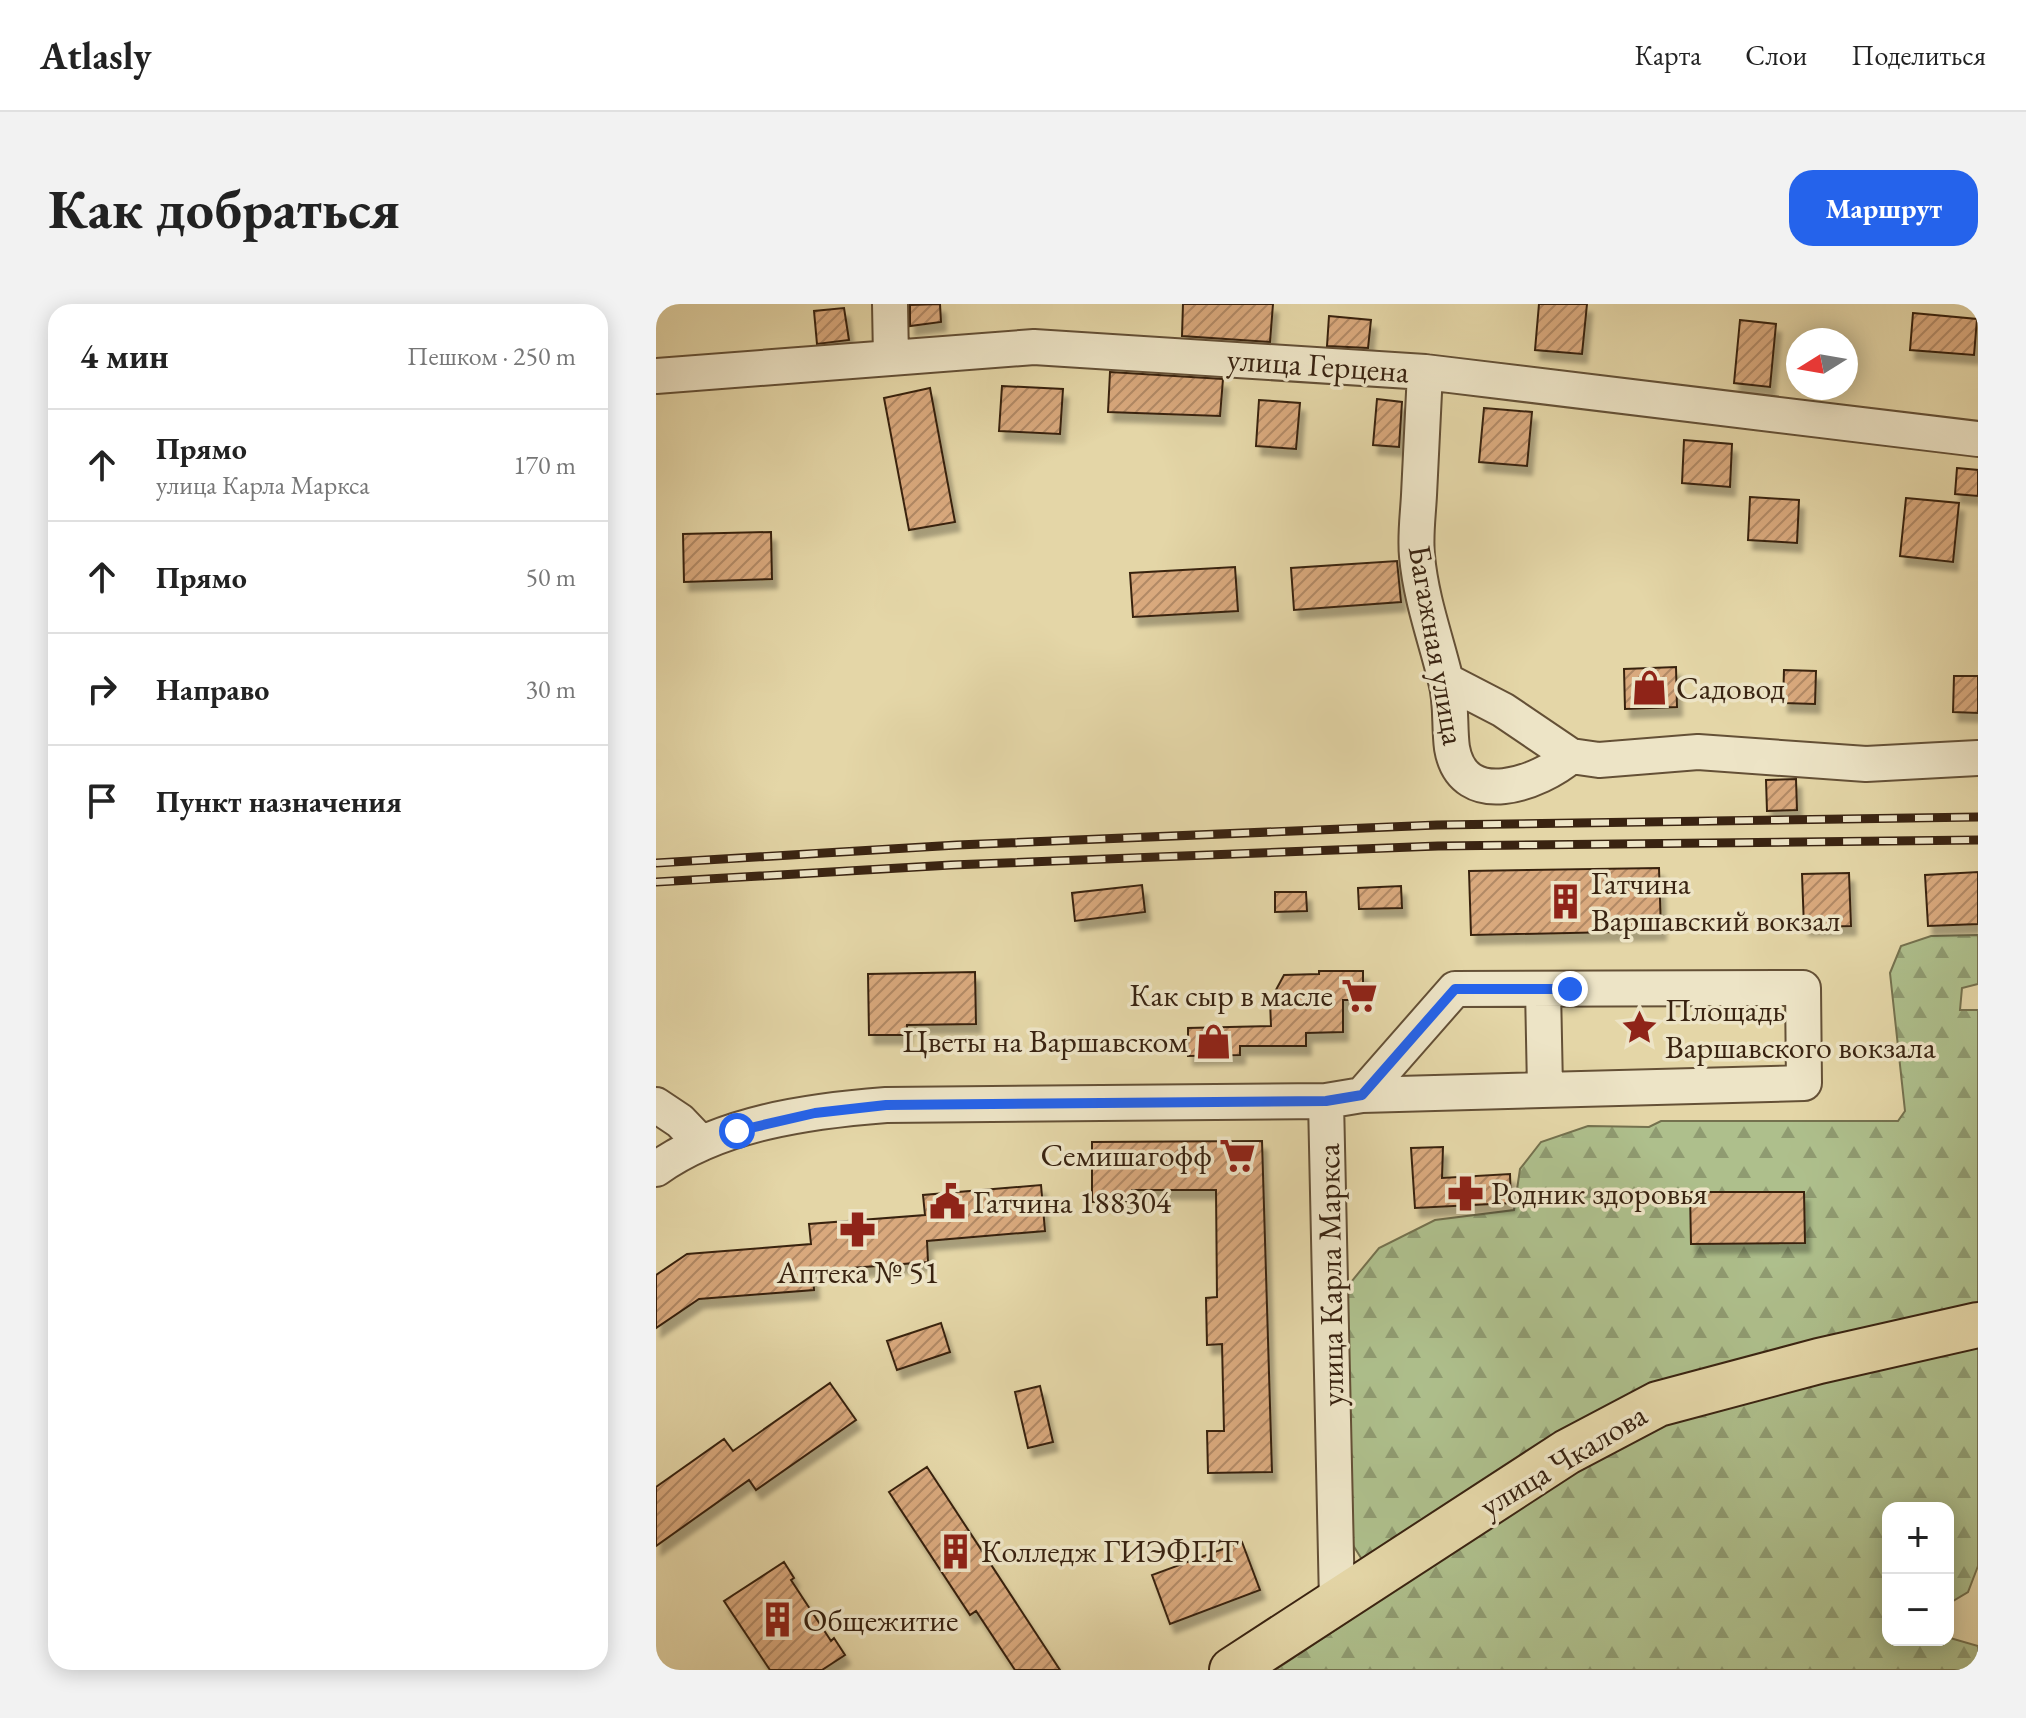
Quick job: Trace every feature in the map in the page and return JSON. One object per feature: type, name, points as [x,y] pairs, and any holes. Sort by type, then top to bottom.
[{"type":"main road","name":"улица Чкалова","points":[[1232,1670],[1567,1452],[1658,1404],[1819,1361],[1978,1325]]},
{"type":"street","points":[[890,304],[891,358]]},
{"type":"street","name":"улица Герцена","points":[[656,376],[1034,347],[1425,372],[1978,439]]},
{"type":"street","name":"Багажная улица","points":[[1425,372],[1416,553],[1426,612],[1447,681],[1452,749],[1458,765],[1471,779],[1489,787],[1506,787],[1538,779],[1571,756]]},
{"type":"street","points":[[1447,681],[1477,700],[1503,710],[1571,756],[1599,760],[1698,752],[1866,764],[1978,758]]},
{"type":"street","points":[[1452,724],[1465,707],[1477,700]]},
{"type":"street","points":[[1326,1101],[1362,1095],[1545,1088],[1804,1083],[1803,988],[1455,989],[1362,1095]]},
{"type":"street","points":[[1543,989],[1545,1088]]},
{"type":"street","name":"улица Карла Маркса","points":[[656,1169],[701,1143],[774,1121],[886,1105],[1326,1101],[1337,1602]]},
{"type":"street","points":[[656,1105],[680,1121],[701,1143]]},
{"type":"green space","points":[[1978,935],[1978,984],[1962,988],[1960,1010],[1978,1010],[1978,1315],[1754,1365],[1366,1566],[1346,1534],[1347,1287],[1379,1248],[1435,1220],[1514,1210],[1520,1169],[1541,1142],[1588,1126],[1649,1127],[1661,1121],[1898,1121],[1905,1111],[1890,973],[1901,946],[1931,936]]},
{"type":"green space","points":[[1978,1337],[1978,1566],[1968,1592],[1954,1600],[1954,1502],[1882,1502],[1882,1646],[1954,1646],[1954,1639],[1978,1646],[1978,1670],[1275,1670],[1653,1418]]},
{"type":"building","points":[[940,304],[941,322],[910,326],[910,305]]},
{"type":"building","points":[[1183,304],[1273,304],[1270,342],[1182,336]]},
{"type":"building","points":[[1539,304],[1587,304],[1582,354],[1535,350]]},
{"type":"building","points":[[844,308],[849,340],[817,344],[814,311]]},
{"type":"building","points":[[1913,313],[1977,319],[1974,355],[1910,350]]},
{"type":"building","points":[[1329,316],[1371,320],[1368,348],[1327,346]]},
{"type":"building","points":[[1740,320],[1776,324],[1770,387],[1734,383]]},
{"type":"building","points":[[1110,372],[1223,379],[1220,416],[1108,412]]},
{"type":"building","points":[[1002,386],[1063,389],[1060,434],[999,431]]},
{"type":"building","points":[[930,388],[955,522],[909,530],[884,398]]},
{"type":"building","points":[[1377,399],[1402,402],[1399,447],[1373,445]]},
{"type":"building","points":[[1259,400],[1300,403],[1296,449],[1256,446]]},
{"type":"building","points":[[1484,408],[1532,412],[1527,466],[1479,462]]},
{"type":"building","points":[[1684,440],[1732,444],[1730,487],[1682,483]]},
{"type":"building","points":[[1957,468],[1978,470],[1978,496],[1955,494]]},
{"type":"building","points":[[1750,497],[1799,500],[1797,543],[1748,540]]},
{"type":"building","points":[[1906,498],[1959,503],[1953,562],[1900,556]]},
{"type":"building","points":[[771,532],[772,579],[684,582],[683,534]]},
{"type":"building","points":[[1397,561],[1401,602],[1294,610],[1291,568]]},
{"type":"building","points":[[1235,567],[1238,611],[1133,617],[1130,573]]},
{"type":"building","name":"Садовод","points":[[1676,667],[1677,707],[1625,709],[1624,669]]},
{"type":"building","points":[[1784,670],[1816,671],[1815,704],[1783,703]]},
{"type":"building","points":[[1954,676],[1978,676],[1978,713],[1953,712]]},
{"type":"building","points":[[1796,779],[1797,810],[1767,811],[1766,780]]},
{"type":"building","name":"Гатчина Варшавский вокзал","points":[[1659,868],[1661,931],[1471,935],[1469,871]]},
{"type":"building","points":[[1978,872],[1978,924],[1928,926],[1925,875]]},
{"type":"building","points":[[1849,873],[1851,926],[1804,927],[1802,874]]},
{"type":"building","points":[[1142,885],[1145,912],[1075,921],[1072,893]]},
{"type":"building","points":[[1401,886],[1402,908],[1359,909],[1358,888]]},
{"type":"building","points":[[1275,892],[1306,892],[1307,911],[1275,912]]},
{"type":"building","points":[[1319,971],[1363,971],[1363,1000],[1343,1000],[1343,1032],[1306,1033],[1306,1046],[1240,1046],[1240,1055],[1188,1056],[1188,1028],[1271,1026],[1270,1001],[1284,975],[1319,974]]},
{"type":"building","points":[[975,972],[976,1024],[907,1025],[907,1035],[869,1035],[868,974]]},
{"type":"building","points":[[1262,1141],[1272,1472],[1208,1473],[1207,1431],[1224,1431],[1222,1344],[1207,1345],[1206,1298],[1217,1297],[1216,1190],[1132,1190],[1132,1201],[1092,1202],[1092,1142]]},
{"type":"building","points":[[1443,1147],[1442,1178],[1510,1174],[1511,1203],[1415,1208],[1411,1148]]},
{"type":"building","points":[[1041,1185],[1045,1231],[927,1241],[928,1262],[813,1271],[814,1290],[699,1299],[656,1328],[656,1275],[687,1254],[811,1244],[809,1224],[925,1215],[923,1195]]},
{"type":"building","points":[[1690,1192],[1804,1192],[1805,1243],[1691,1244]]},
{"type":"building","points":[[941,1323],[950,1352],[897,1370],[887,1341]]},
{"type":"building","points":[[830,1383],[856,1420],[756,1490],[749,1480],[656,1546],[656,1487],[724,1439],[733,1451]]},
{"type":"building","points":[[1040,1386],[1053,1442],[1028,1448],[1015,1392]]},
{"type":"building","name":"Колледж ГИЭФПТ","points":[[927,1467],[1060,1670],[1015,1670],[976,1611],[970,1615],[889,1492]]},
{"type":"building","points":[[1242,1542],[1260,1590],[1170,1624],[1152,1575]]},
{"type":"building","name":"Общежитие","points":[[784,1562],[794,1578],[791,1580],[831,1641],[834,1638],[845,1655],[822,1670],[770,1670],[724,1601]]},
{"type":"railway","points":[[656,863],[957,845],[1437,825],[1978,817]]},
{"type":"railway","points":[[656,882],[951,865],[1438,846],[1978,840]]},
{"type":"place","name":"Садовод","points":[[1650,688]]},
{"type":"place","name":"Гатчина Варшавский вокзал","points":[[1565,901]]},
{"type":"place","name":"Как сыр в масле","points":[[1359,995]]},
{"type":"place","name":"Площадь Варшавского вокзала","points":[[1639,1028]]},
{"type":"place","name":"Цветы на Варшавском","points":[[1214,1041]]},
{"type":"place","name":"Семишагофф","points":[[1238,1155]]},
{"type":"place","name":"Родник здоровья","points":[[1465,1193]]},
{"type":"place","name":"Гатчина 188304","points":[[947,1202]]},
{"type":"place","name":"Аптека № 51","points":[[858,1230]]},
{"type":"place","name":"Колледж ГИЭФПТ","points":[[955,1551]]},
{"type":"place","name":"Общежитие","points":[[777,1620]]},
{"type":"route","points":[[737,1131],[815,1113],[886,1105],[1285,1102],[1326,1101],[1362,1095],[1455,989],[1570,989]]}]
